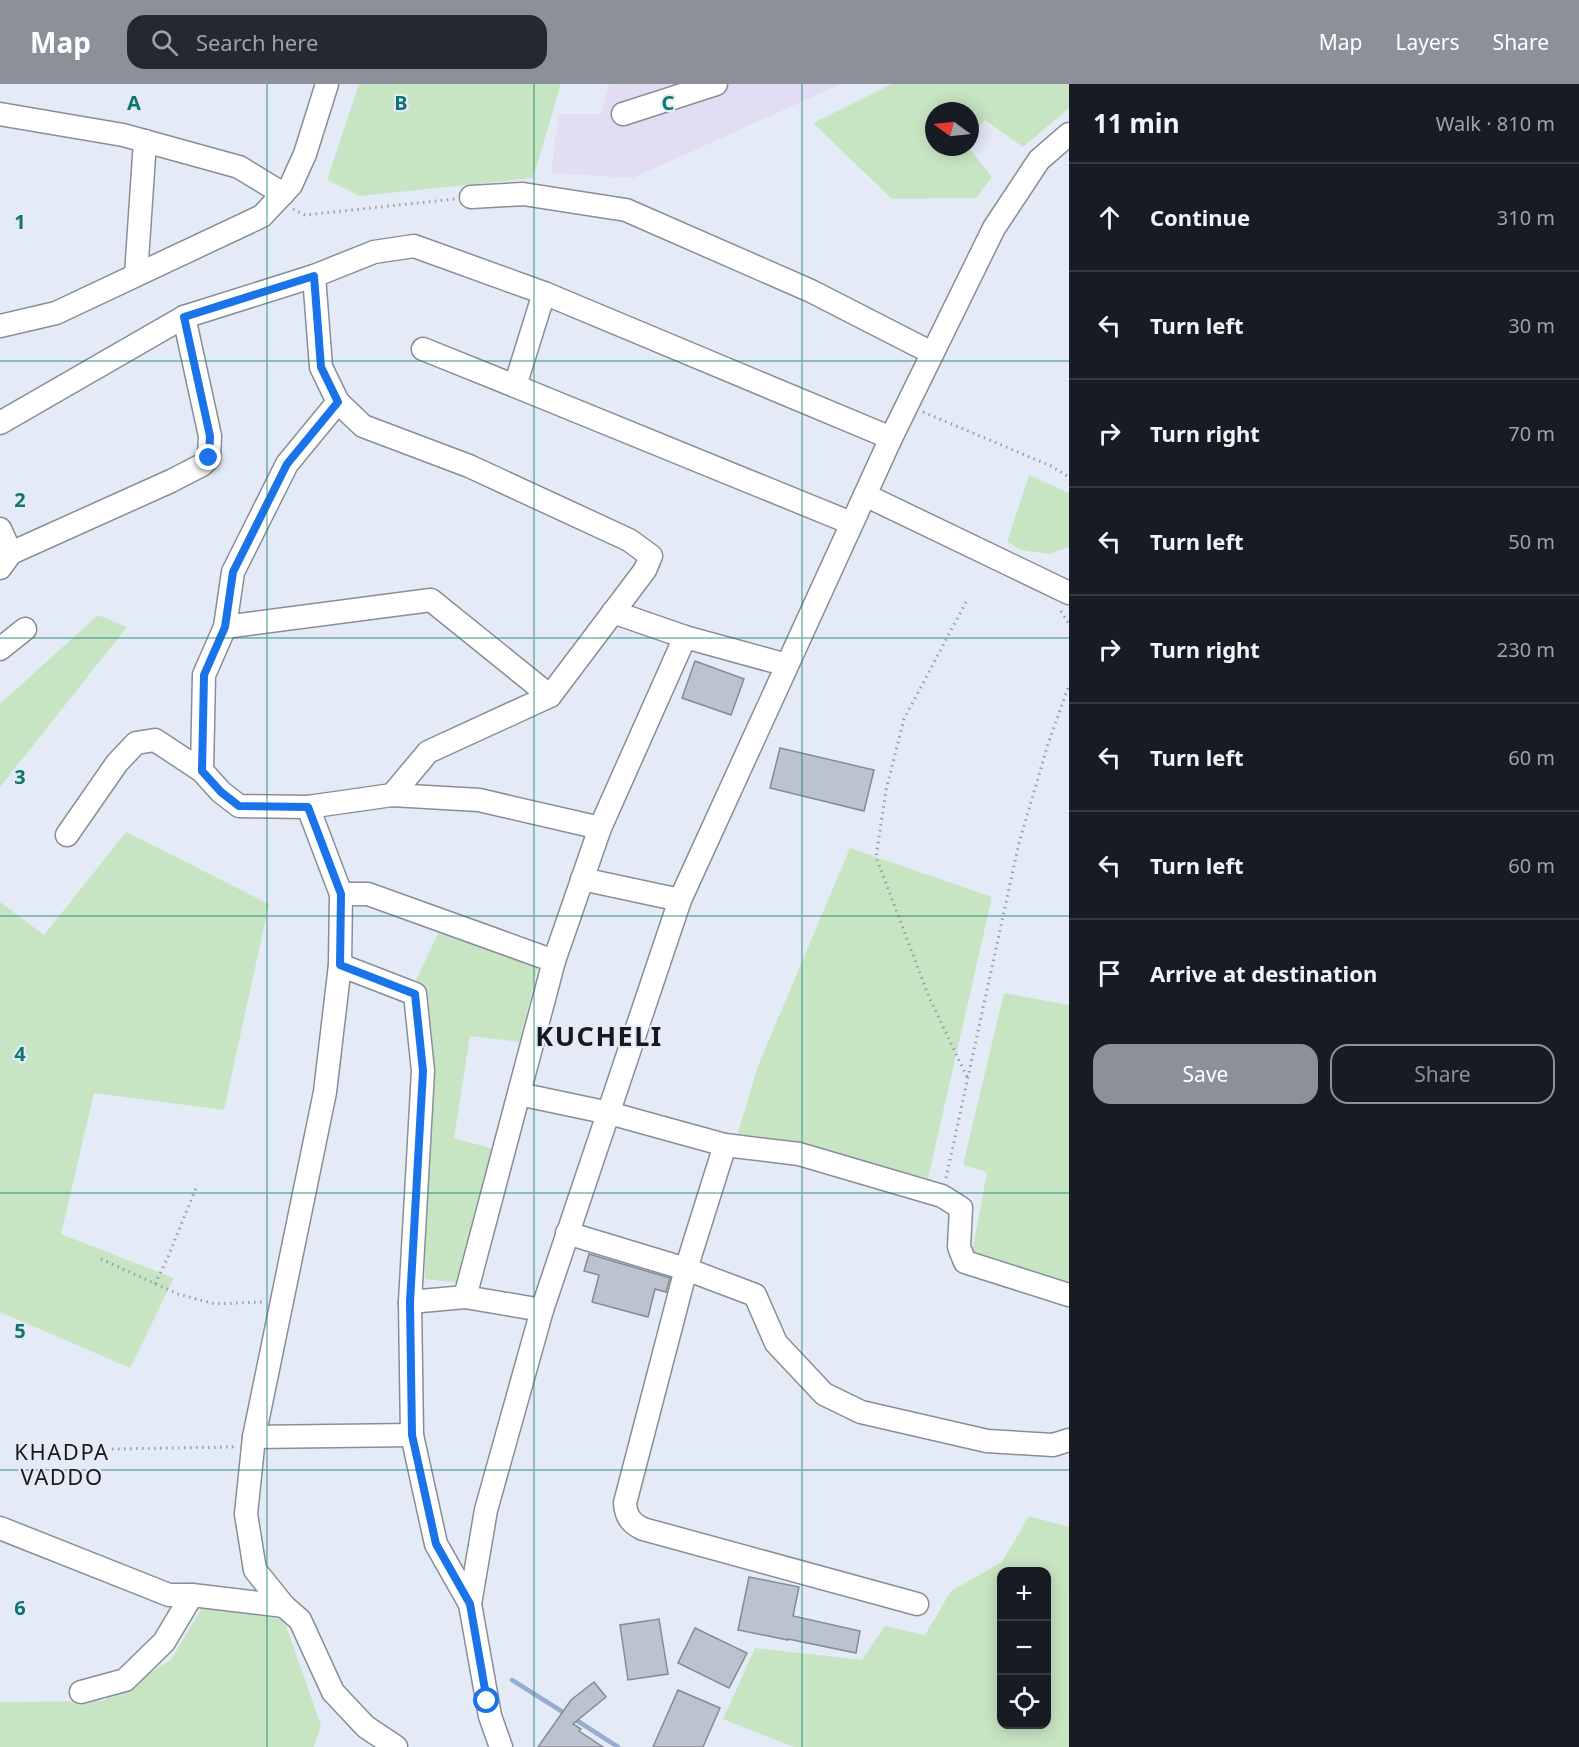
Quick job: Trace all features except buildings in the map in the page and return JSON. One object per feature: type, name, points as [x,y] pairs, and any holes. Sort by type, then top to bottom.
[{"type":"street","points":[[0,326],[56,313],[262,216],[291,185],[305,154],[327,84]]},
{"type":"street","points":[[623,114],[716,84]]},
{"type":"street","points":[[0,114],[123,135],[239,167],[280,198]]},
{"type":"street","points":[[470,1604],[486,1510],[542,1310],[680,900],[851,523],[994,228],[1039,160],[1069,134]]},
{"type":"street","points":[[135,276],[145,141]]},
{"type":"street","points":[[471,197],[523,195],[626,210],[811,291],[932,353]]},
{"type":"street","points":[[0,423],[184,317],[314,276],[374,252],[414,246],[544,293],[891,438]]},
{"type":"street","points":[[314,276],[321,367],[338,402],[363,426],[479,471],[628,540],[651,556],[645,570],[550,696],[428,752],[392,795]]},
{"type":"street","points":[[515,386],[544,293]]},
{"type":"street","points":[[0,529],[6,561],[171,481],[202,465],[209,458],[210,436],[184,317]]},
{"type":"street","points":[[423,349],[851,523]]},
{"type":"street","points":[[202,771],[204,675],[225,627],[233,572],[287,464],[338,402]]},
{"type":"street","points":[[865,495],[1069,593]]},
{"type":"street","points":[[225,627],[431,600],[550,696]]},
{"type":"street","points":[[613,612],[685,637],[787,665]]},
{"type":"street","points":[[0,649],[25,629]]},
{"type":"street","points":[[465,1297],[554,961],[600,828],[685,637]]},
{"type":"street","points":[[67,835],[117,763],[136,743],[155,740],[202,771],[221,792],[239,806],[308,807],[392,795],[479,800],[600,828]]},
{"type":"street","points":[[308,807],[341,894],[340,965],[325,1092],[254,1437],[246,1514],[255,1570],[284,1606],[300,1620],[333,1692],[366,1727],[396,1747]]},
{"type":"street","points":[[582,879],[680,900]]},
{"type":"street","points":[[341,894],[368,894],[554,961]]},
{"type":"street","points":[[340,965],[415,994],[423,1071],[410,1302],[412,1435],[436,1544],[470,1604],[490,1716],[501,1747]]},
{"type":"street","points":[[519,1094],[609,1113],[725,1145],[799,1154],[942,1196],[961,1208],[959,1247],[965,1262],[1069,1296]]},
{"type":"street","points":[[725,1145],[686,1269],[625,1503],[626,1514],[633,1524],[643,1529],[917,1604]]},
{"type":"street","points":[[567,1233],[686,1269],[756,1295],[776,1343],[824,1394],[861,1412],[987,1441],[1053,1445],[1069,1440]]},
{"type":"street","points":[[410,1302],[465,1297],[542,1310]]},
{"type":"street","points":[[254,1437],[412,1435]]},
{"type":"street","points":[[0,1528],[169,1595],[192,1595],[284,1606]]},
{"type":"street","points":[[81,1692],[125,1680],[164,1642],[192,1595]]},
{"type":"path","points":[[280,198],[306,216],[471,197]]},
{"type":"path","points":[[907,405],[1050,466],[1069,477]]},
{"type":"path","points":[[966,602],[904,720],[886,790],[876,857],[929,998],[968,1079]]},
{"type":"path","points":[[942,1196],[1018,843],[1048,744],[1069,685]]},
{"type":"path","points":[[155,1284],[196,1188]]},
{"type":"path","points":[[101,1259],[178,1294],[215,1304],[282,1301]]},
{"type":"path","points":[[112,1449],[232,1447],[254,1437]]},
{"type":"shaded area","points":[[609,84],[841,84],[633,178],[551,173],[559,114],[601,114]]},
{"type":"green space","points":[[359,84],[561,84],[533,178],[360,196],[327,180]]},
{"type":"green space","points":[[892,84],[1069,84],[1069,108],[1023,147],[985,120],[979,127],[979,102],[925,102],[925,156],[975,156],[992,177],[976,198],[892,199],[813,123]]},
{"type":"green space","points":[[1029,475],[1069,493],[1069,547],[1049,554],[1021,550],[1007,542]]},
{"type":"green space","points":[[98,615],[127,627],[0,787],[0,704]]},
{"type":"green space","points":[[126,832],[269,904],[224,1110],[94,1093],[61,1234],[174,1278],[130,1368],[0,1312],[0,902],[44,935]]},
{"type":"green space","points":[[850,848],[992,897],[928,1178],[738,1133],[758,1066]]},
{"type":"green space","points":[[439,932],[538,965],[520,1042],[470,1036],[454,1138],[494,1149],[460,1283],[425,1279],[429,1001],[415,982]]},
{"type":"green space","points":[[1004,993],[1069,1005],[1069,1284],[972,1253],[987,1172],[963,1165]]},
{"type":"green space","points":[[1029,1516],[1069,1527],[1069,1747],[794,1747],[723,1719],[755,1648],[862,1660],[885,1626],[925,1635],[951,1591],[1002,1562]]},
{"type":"green space","points":[[203,1606],[284,1620],[321,1725],[314,1747],[0,1747],[0,1702],[103,1701],[171,1660]]},
{"type":"waterway","points":[[512,1680],[566,1714]]},
{"type":"waterway","points":[[573,1718],[618,1747]]},
{"type":"district","name":"KUCHELI","points":[[599,1037]]},
{"type":"district","name":"KHADPA VADDO","points":[[62,1464]]},
{"type":"route","points":[[209,458],[210,436],[184,317],[314,276],[321,367],[338,402],[287,464],[233,572],[225,627],[204,675],[202,771],[221,792],[239,806],[308,807],[341,894],[340,965],[415,994],[423,1071],[410,1302],[412,1435],[436,1544],[470,1604],[487,1701]]}]
